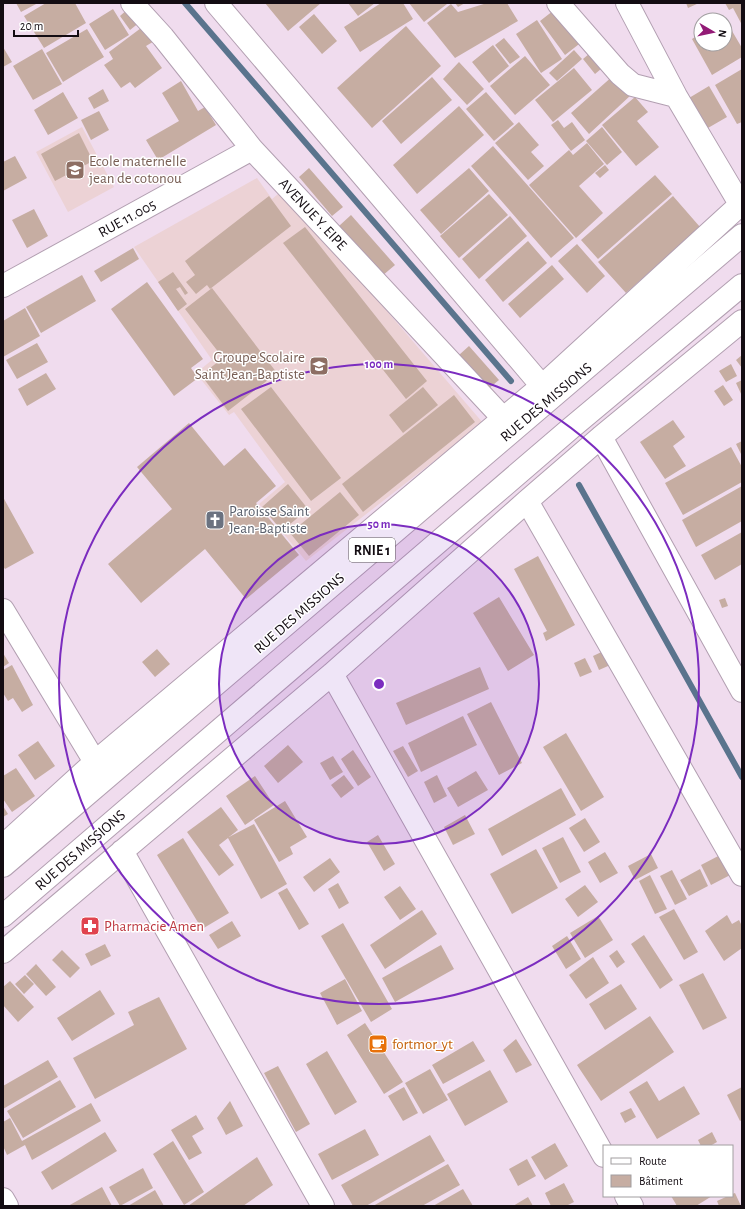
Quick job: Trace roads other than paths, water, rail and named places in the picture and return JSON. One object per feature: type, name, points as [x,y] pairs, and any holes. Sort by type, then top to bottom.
[{"type":"main road","name":"AVENUE Y. EIPE","points":[[132,3],[163,37],[252,148],[503,418]]},
{"type":"main road","points":[[216,3],[542,386]]},
{"type":"main road","points":[[558,3],[620,74],[633,85],[676,96]]},
{"type":"main road","points":[[3,846],[95,762],[542,386],[741,204],[676,96],[628,3]]},
{"type":"main road","name":"RUE 11.005","points":[[3,286],[252,148]]},
{"type":"main road","name":"RUE DES MISSIONS","points":[[3,866],[742,235]]},
{"type":"main road","name":"RUE DES MISSIONS","points":[[3,916],[553,444],[742,285]]},
{"type":"main road","points":[[3,952],[332,674],[527,501],[742,321]]},
{"type":"main road","points":[[601,438],[742,691]]},
{"type":"main road","points":[[527,501],[742,875]]},
{"type":"main road","points":[[3,610],[95,762]]},
{"type":"main road","points":[[332,674],[603,1154]]},
{"type":"main road","points":[[122,851],[323,1206]]},
{"type":"main road","points":[[627,1197],[632,1206]]},
{"type":"main road","points":[[3,1199],[7,1206]]},
{"type":"waterway","points":[[185,3],[511,381]]},
{"type":"waterway","points":[[579,485],[742,777]]},
{"type":"place","name":"Ecole maternelle jean de cotonou","points":[[75,170]]},
{"type":"place","name":"Groupe Scolaire Saint Jean-Baptiste","points":[[319,366]]},
{"type":"place","name":"Paroisse Saint Jean-Baptiste","points":[[215,520]]},
{"type":"place","name":"Pharmacie Amen","points":[[90,926]]},
{"type":"place","name":"fortmor_yt","points":[[378,1044]]}]
